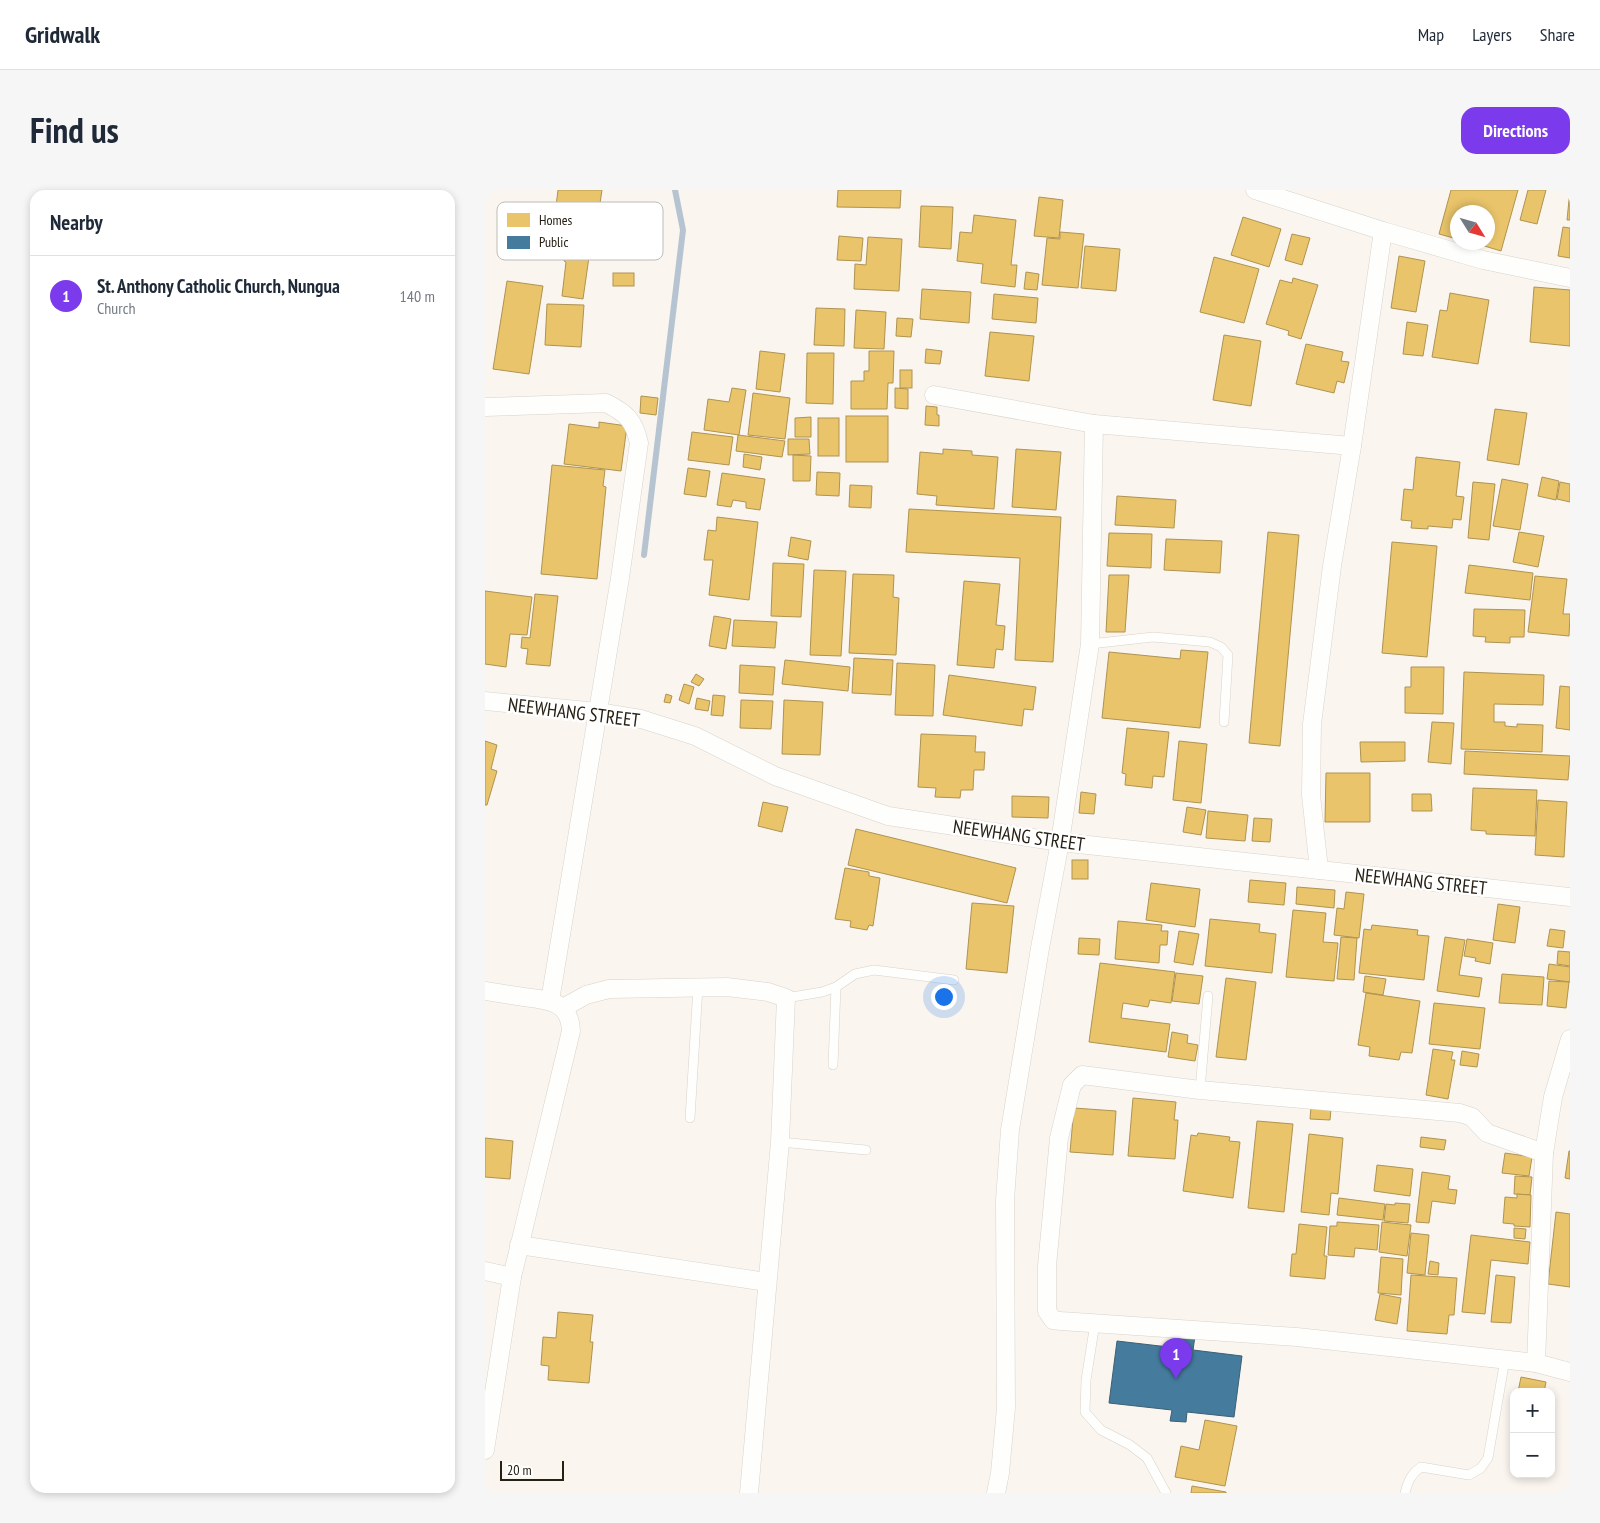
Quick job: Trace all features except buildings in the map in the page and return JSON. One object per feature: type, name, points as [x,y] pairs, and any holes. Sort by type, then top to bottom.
[{"type":"street","points":[[1255,190],[1383,231],[1483,260],[1570,278]]},
{"type":"street","points":[[1319,870],[1311,795],[1312,724],[1332,566],[1352,446],[1383,231]]},
{"type":"street","points":[[934,395],[1094,424],[1352,446]]},
{"type":"street","points":[[485,407],[606,403],[624,412],[636,428],[639,442],[620,578],[598,712],[557,1004],[571,1020],[571,1031],[512,1277],[485,1450]]},
{"type":"street","points":[[996,1493],[1000,1473],[1006,1408],[1005,1200],[1010,1130],[1040,948],[1060,842],[1090,644],[1094,424]]},
{"type":"street","name":"NEEWHANG STREET","points":[[485,701],[598,712],[641,719],[695,736],[775,776],[888,816],[1060,842],[1570,897]]},
{"type":"street","points":[[485,991],[557,1004],[609,989],[727,987],[768,992],[786,998],[780,1142],[749,1493]]},
{"type":"street","points":[[1535,1363],[1544,1154],[1553,1097],[1570,1039]]},
{"type":"street","points":[[1544,1154],[1487,1133],[1472,1117],[1460,1113],[1200,1090],[1082,1075],[1073,1085],[1059,1138],[1047,1266],[1047,1311],[1053,1320],[1297,1337],[1505,1359],[1535,1363],[1570,1372]]},
{"type":"street","points":[[519,1245],[767,1282]]},
{"type":"street","points":[[485,1271],[512,1277]]},
{"type":"lane","points":[[1090,644],[1153,637],[1210,642],[1221,648],[1228,655],[1223,722]]},
{"type":"lane","points":[[786,998],[822,992],[836,987],[855,974],[874,970],[954,980]]},
{"type":"lane","points":[[690,1118],[698,987]]},
{"type":"lane","points":[[833,1065],[836,987]]},
{"type":"lane","points":[[1200,1090],[1208,996]]},
{"type":"lane","points":[[780,1142],[866,1150]]},
{"type":"lane","points":[[1095,1324],[1086,1380],[1085,1412],[1101,1430],[1130,1445],[1147,1458],[1166,1493]]},
{"type":"lane","points":[[1405,1493],[1413,1473],[1421,1467],[1469,1475],[1481,1468],[1488,1458],[1505,1359]]},
{"type":"waterway","points":[[644,555],[683,230],[675,190]]},
{"type":"place","name":"St. Anthony Catholic Church, Nungua","points":[[1176,1379]]}]
